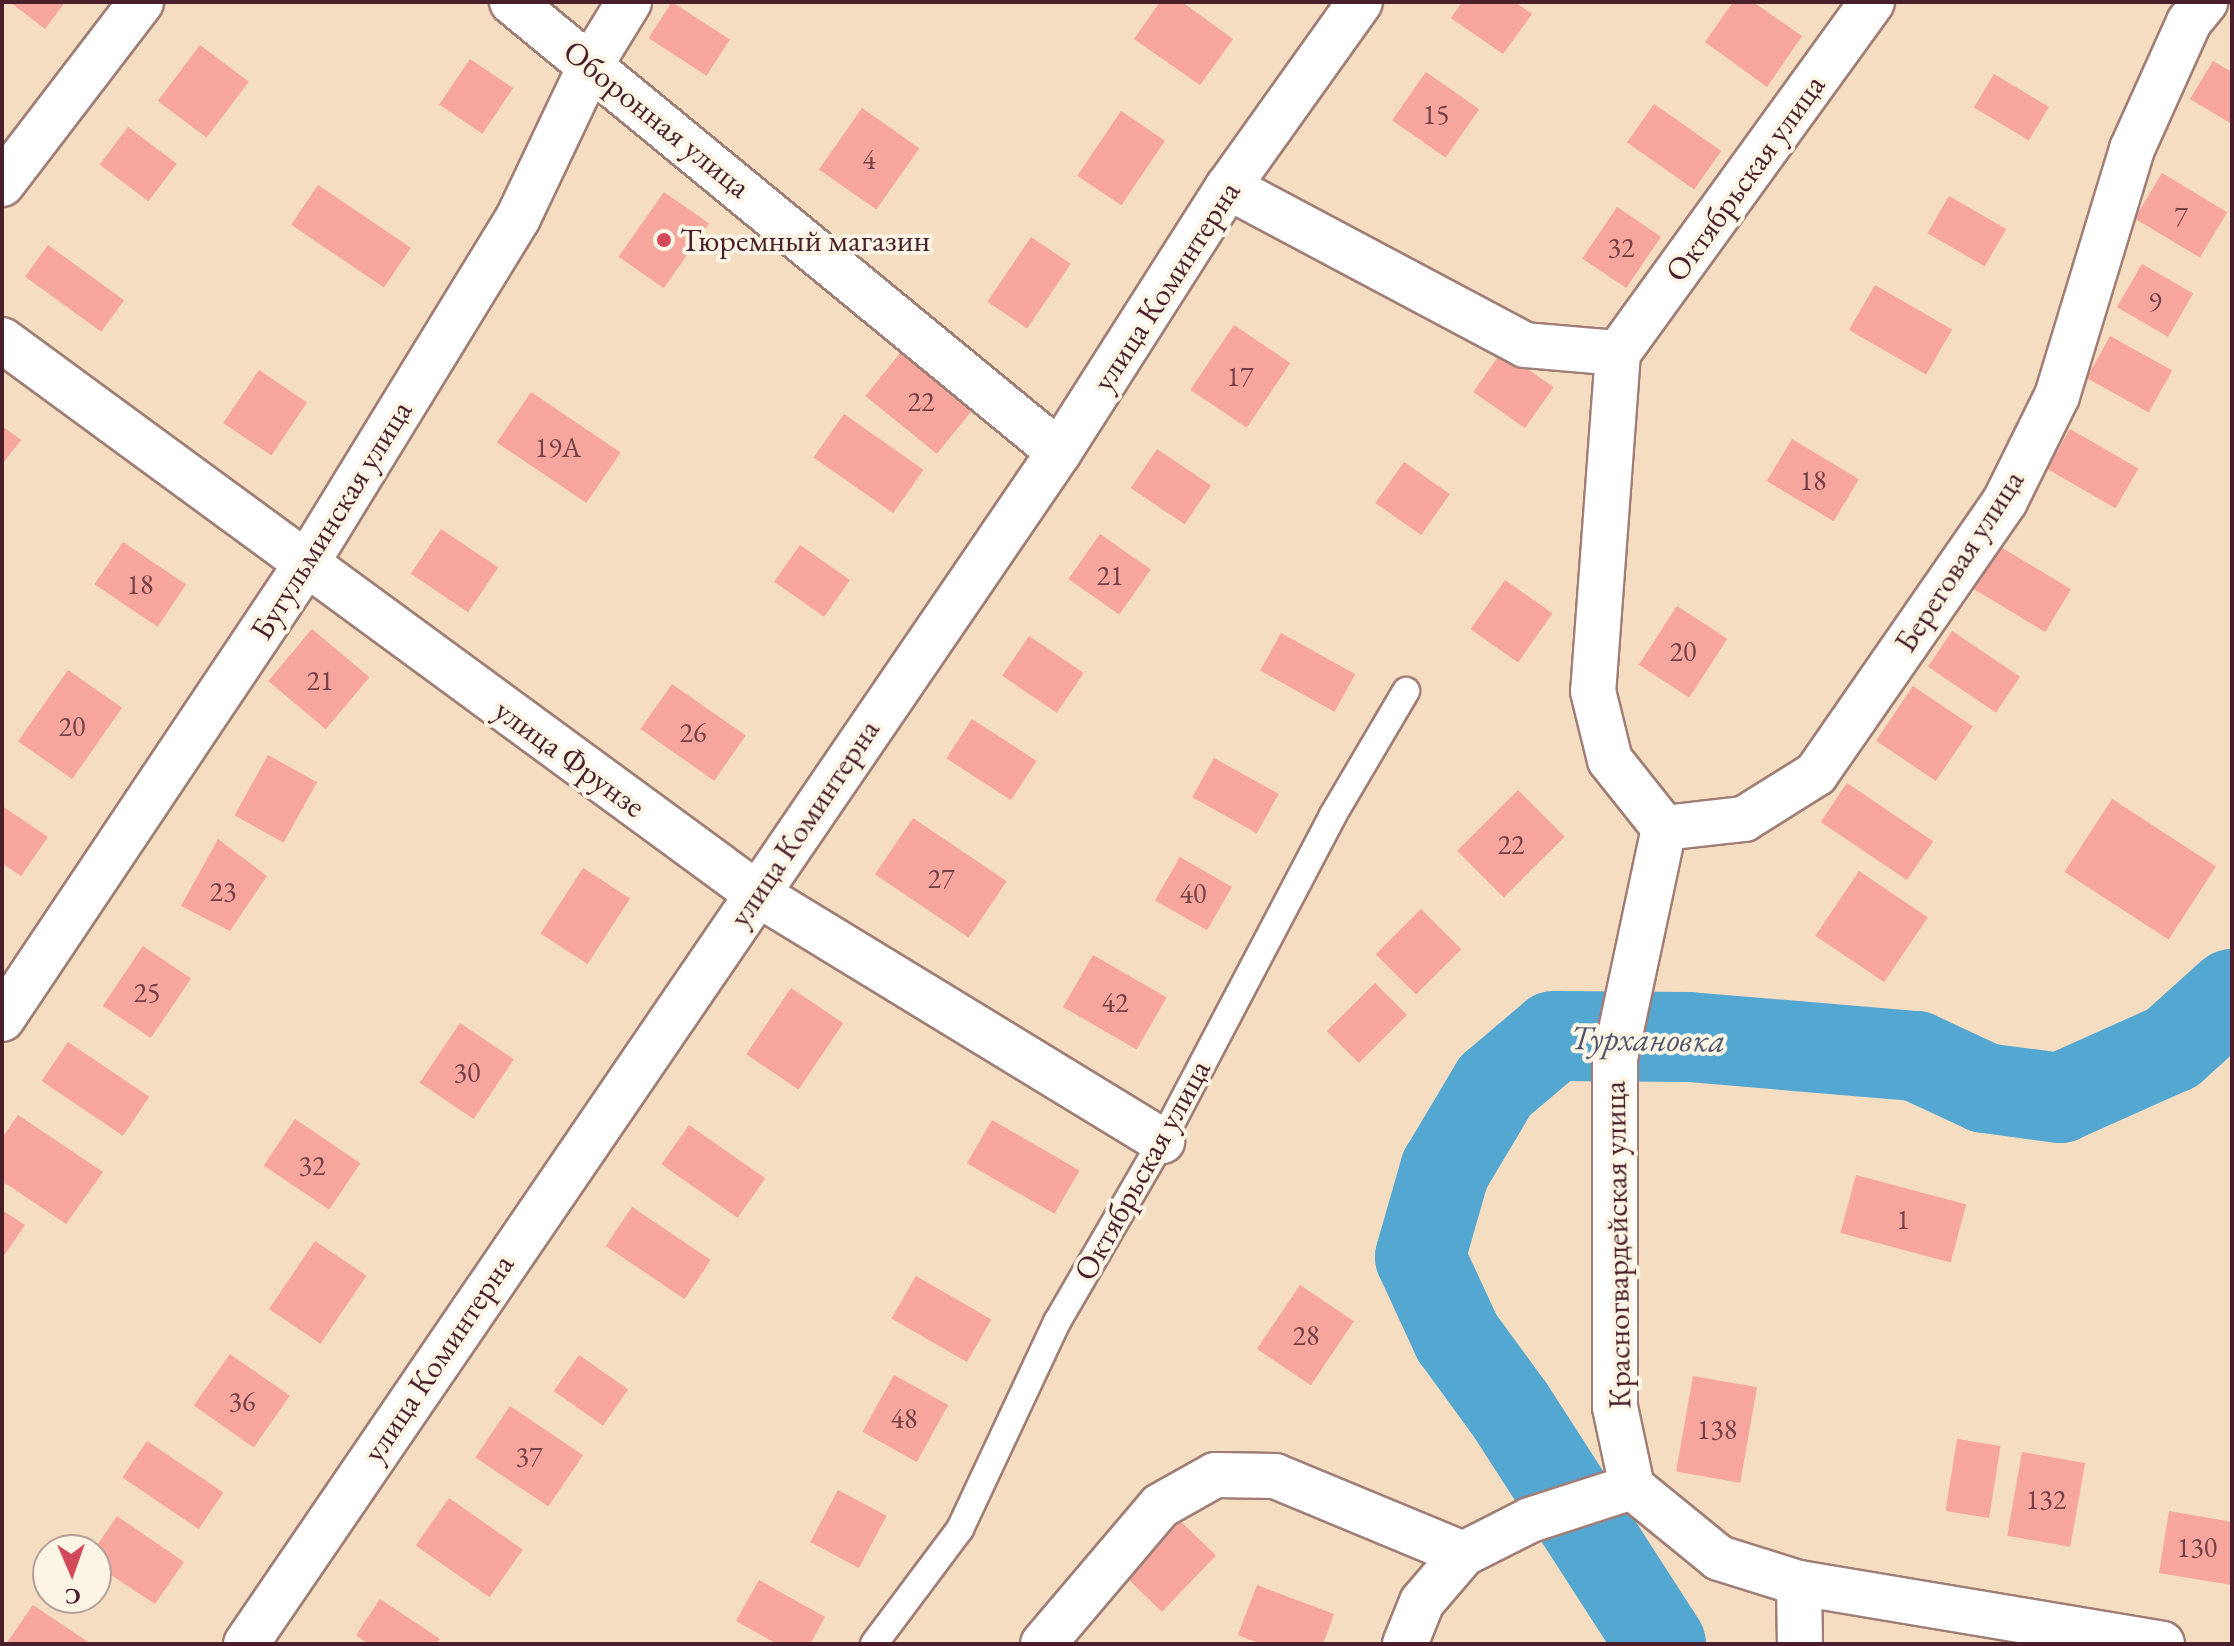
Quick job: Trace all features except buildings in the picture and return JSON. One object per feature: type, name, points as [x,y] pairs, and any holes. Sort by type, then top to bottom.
[{"type":"street","points":[[2,184],[141,2]]},
{"type":"street","name":"Оборонная улица","points":[[512,2],[1059,452]]},
{"type":"street","name":"Бугульминская улица","points":[[2,1019],[306,564],[518,218],[591,64],[629,2]]},
{"type":"street","name":"улица Коминтерна","points":[[246,1644],[1059,452],[1228,187],[1360,2]]},
{"type":"street","name":"Октябрьская улица","points":[[1618,353],[1872,2]]},
{"type":"street","name":"Береговая улица","points":[[1664,828],[1744,819],[1816,774],[2005,501],[2057,396],[2132,149],[2189,22],[2205,2]]},
{"type":"street","points":[[1228,187],[1525,345],[1618,353],[1593,691],[1610,760],[1664,828]]},
{"type":"street","name":"улица Фрунзе","points":[[2,340],[756,893],[1162,1141]]},
{"type":"street","name":"Красногвардейская улица","points":[[1632,1487],[1615,1407],[1615,1059],[1664,828]]},
{"type":"street","points":[[1043,1644],[1160,1506],[1215,1475],[1275,1476],[1463,1554]]},
{"type":"street","points":[[1405,1644],[1422,1602],[1463,1554],[1530,1520],[1632,1487],[1719,1558],[1799,1583],[2162,1644]]},
{"type":"street","points":[[1799,1583],[1800,1644]]},
{"type":"lane","name":"Октябрьская улица","points":[[874,1644],[960,1529],[1057,1322],[1162,1141],[1333,815],[1406,691]]},
{"type":"waterway","name":"Турхановка","points":[[1661,1644],[1508,1407],[1457,1337],[1420,1257],[1445,1170],[1495,1086],[1554,1036],[1689,1037],[1916,1056],[1985,1088],[2060,1098],[2172,1048],[2232,994]]},
{"type":"place","name":"Тюремный магазин","points":[[664,240]]}]
